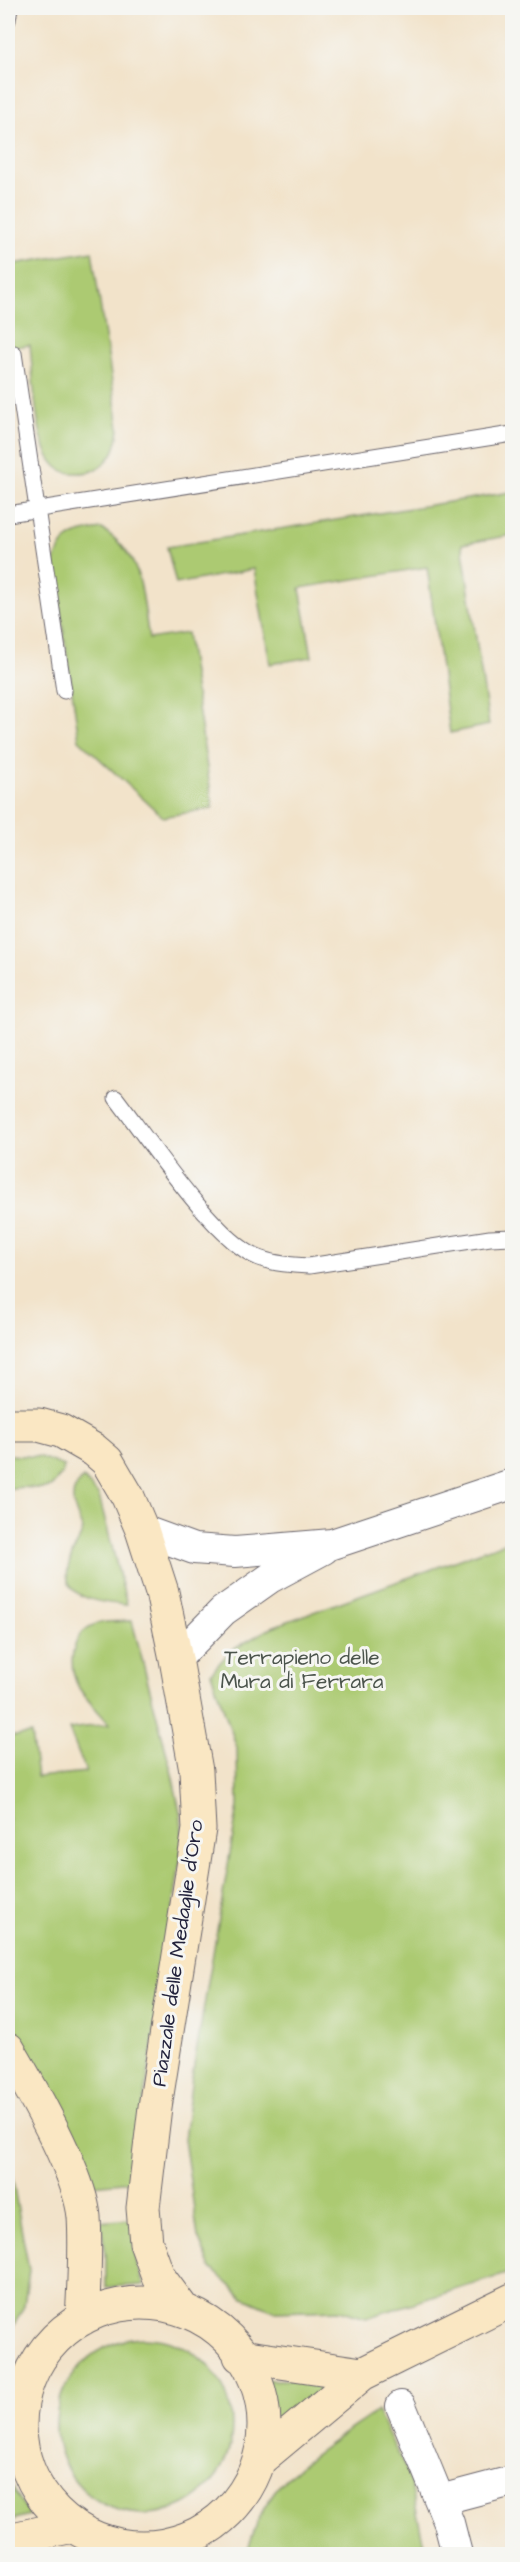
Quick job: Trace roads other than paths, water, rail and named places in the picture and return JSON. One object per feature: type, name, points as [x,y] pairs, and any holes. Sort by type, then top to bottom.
[{"type":"main road","name":"Piazzale delle Medaglie d'Oro","points":[[8,1425],[39,1425],[61,1431],[94,1450],[106,1461],[118,1478],[142,1530],[162,1592],[176,1659],[196,1772],[199,1829],[155,2107],[143,2208],[146,2243],[158,2276],[181,2307]]},
{"type":"main road","points":[[8,2049],[24,2075],[72,2175],[84,2215],[82,2319]]},
{"type":"main road","points":[[260,2458],[362,2374],[513,2300]]},
{"type":"main road","points":[[132,2301],[156,2301],[181,2307],[214,2328],[240,2356],[253,2379],[263,2406],[265,2430],[260,2458],[250,2482],[234,2502],[206,2528],[174,2544],[141,2548],[113,2548],[68,2527],[49,2508],[36,2486],[14,2431],[34,2368],[50,2346],[82,2319],[107,2306],[132,2301]]},
{"type":"main road","points":[[240,2356],[362,2374]]},
{"type":"main road","points":[[213,2554],[234,2502]]},
{"type":"main road","points":[[8,2540],[68,2527]]},
{"type":"street","points":[[176,1659],[223,1611],[270,1578],[332,1544],[513,1484]]},
{"type":"street","points":[[142,1530],[194,1549],[225,1551],[332,1544]]},
{"type":"street","points":[[401,2406],[449,2523],[457,2554]]},
{"type":"street","points":[[440,2500],[513,2481]]},
{"type":"lane","points":[[8,20],[10,8]]},
{"type":"lane","points":[[14,353],[64,691]]},
{"type":"lane","points":[[8,514],[513,434]]},
{"type":"lane","points":[[116,1098],[210,1220],[239,1246],[257,1257],[283,1264],[309,1266],[490,1238],[513,1237]]},
{"type":"park label","name":"Terrapieno delle Mura di Ferrara","points":[[302,1669]]}]
